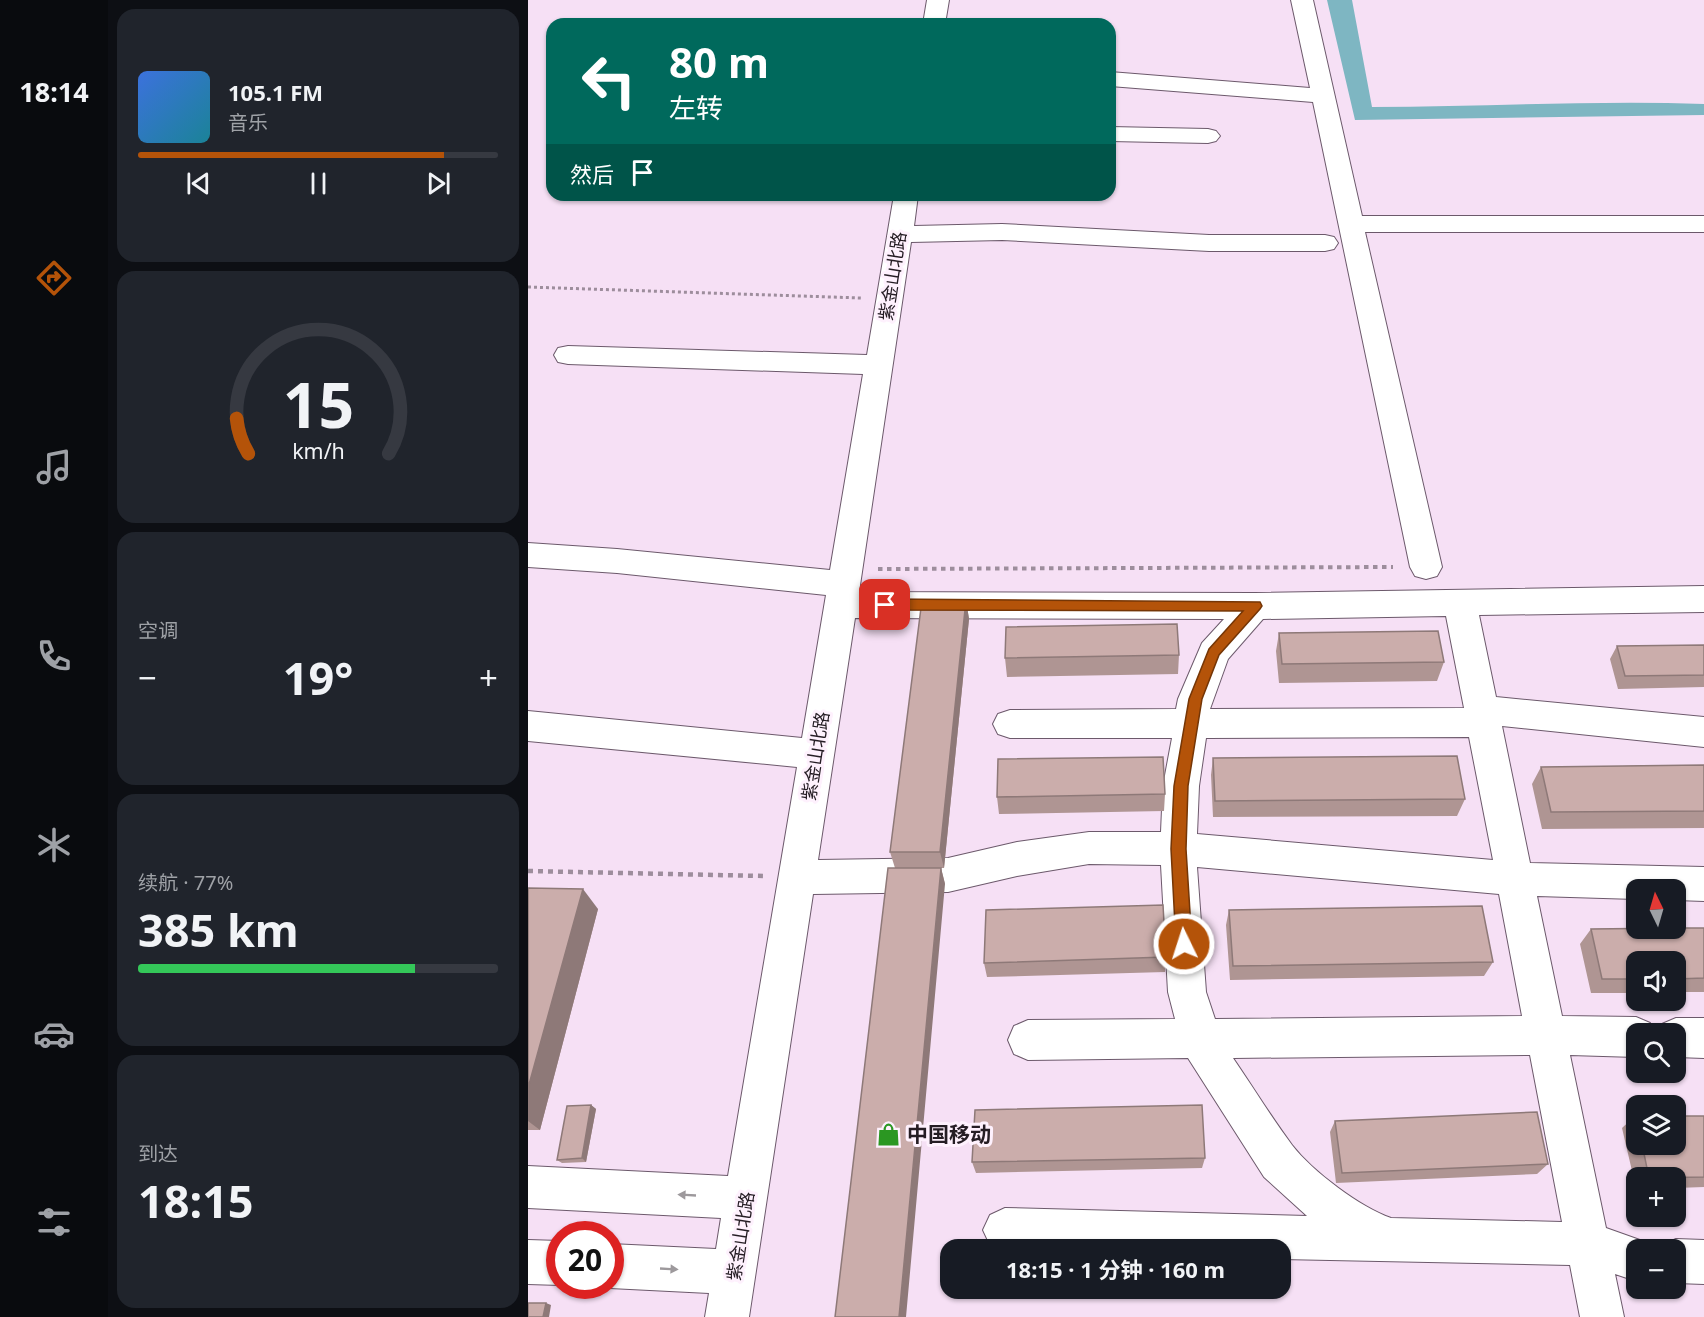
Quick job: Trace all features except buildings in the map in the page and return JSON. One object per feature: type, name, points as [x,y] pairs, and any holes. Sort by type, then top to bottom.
[{"type":"street","points":[[935,18],[938,0]]},
{"type":"street","points":[[1302,0],[1426,567]]},
{"type":"street","points":[[1116,79],[1323,96]]},
{"type":"street","points":[[1116,134],[1208,136]]},
{"type":"street","name":"紫金山北路","points":[[727,1317],[905,201]]},
{"type":"street","points":[[1351,224],[1704,224]]},
{"type":"street","points":[[899,234],[1002,232],[1209,243],[1325,243]]},
{"type":"street","points":[[568,355],[878,365]]},
{"type":"street","points":[[528,555],[617,561],[842,586],[1255,606],[1704,599]]},
{"type":"street","points":[[1460,603],[1602,1317]]},
{"type":"street","points":[[1255,606],[1214,652],[1196,699],[1181,786],[1178,849],[1187,992],[1204,1049],[1279,1162],[1316,1196],[1359,1227],[1390,1240]]},
{"type":"street","points":[[1010,724],[1192,723],[1482,716],[1704,732]]},
{"type":"street","points":[[528,726],[815,754]]},
{"type":"street","points":[[796,877],[948,875],[1017,859],[1089,848],[1178,849],[1515,879],[1704,884]]},
{"type":"street","points":[[1028,1040],[1546,1035],[1626,1037]]},
{"type":"street","points":[[1686,1038],[1704,1038]]},
{"type":"street","points":[[528,1187],[746,1198]]},
{"type":"street","points":[[1005,1230],[1588,1244],[1626,1256]]},
{"type":"street","points":[[1686,1261],[1704,1262]]},
{"type":"street","points":[[528,1262],[546,1263]]},
{"type":"street","points":[[624,1267],[734,1272]]},
{"type":"path","points":[[528,287],[889,299]]},
{"type":"path","points":[[842,586],[1426,567]]},
{"type":"path","points":[[528,871],[796,877]]},
{"type":"water","points":[[1327,0],[1352,0],[1372,107],[1663,103],[1704,104],[1704,115],[1355,120]]},
{"type":"place","name":"中国移动","points":[[889,1134]]},
{"type":"route","points":[[885,605],[1255,606],[1214,652],[1196,699],[1181,786],[1178,849],[1184,944]]}]
